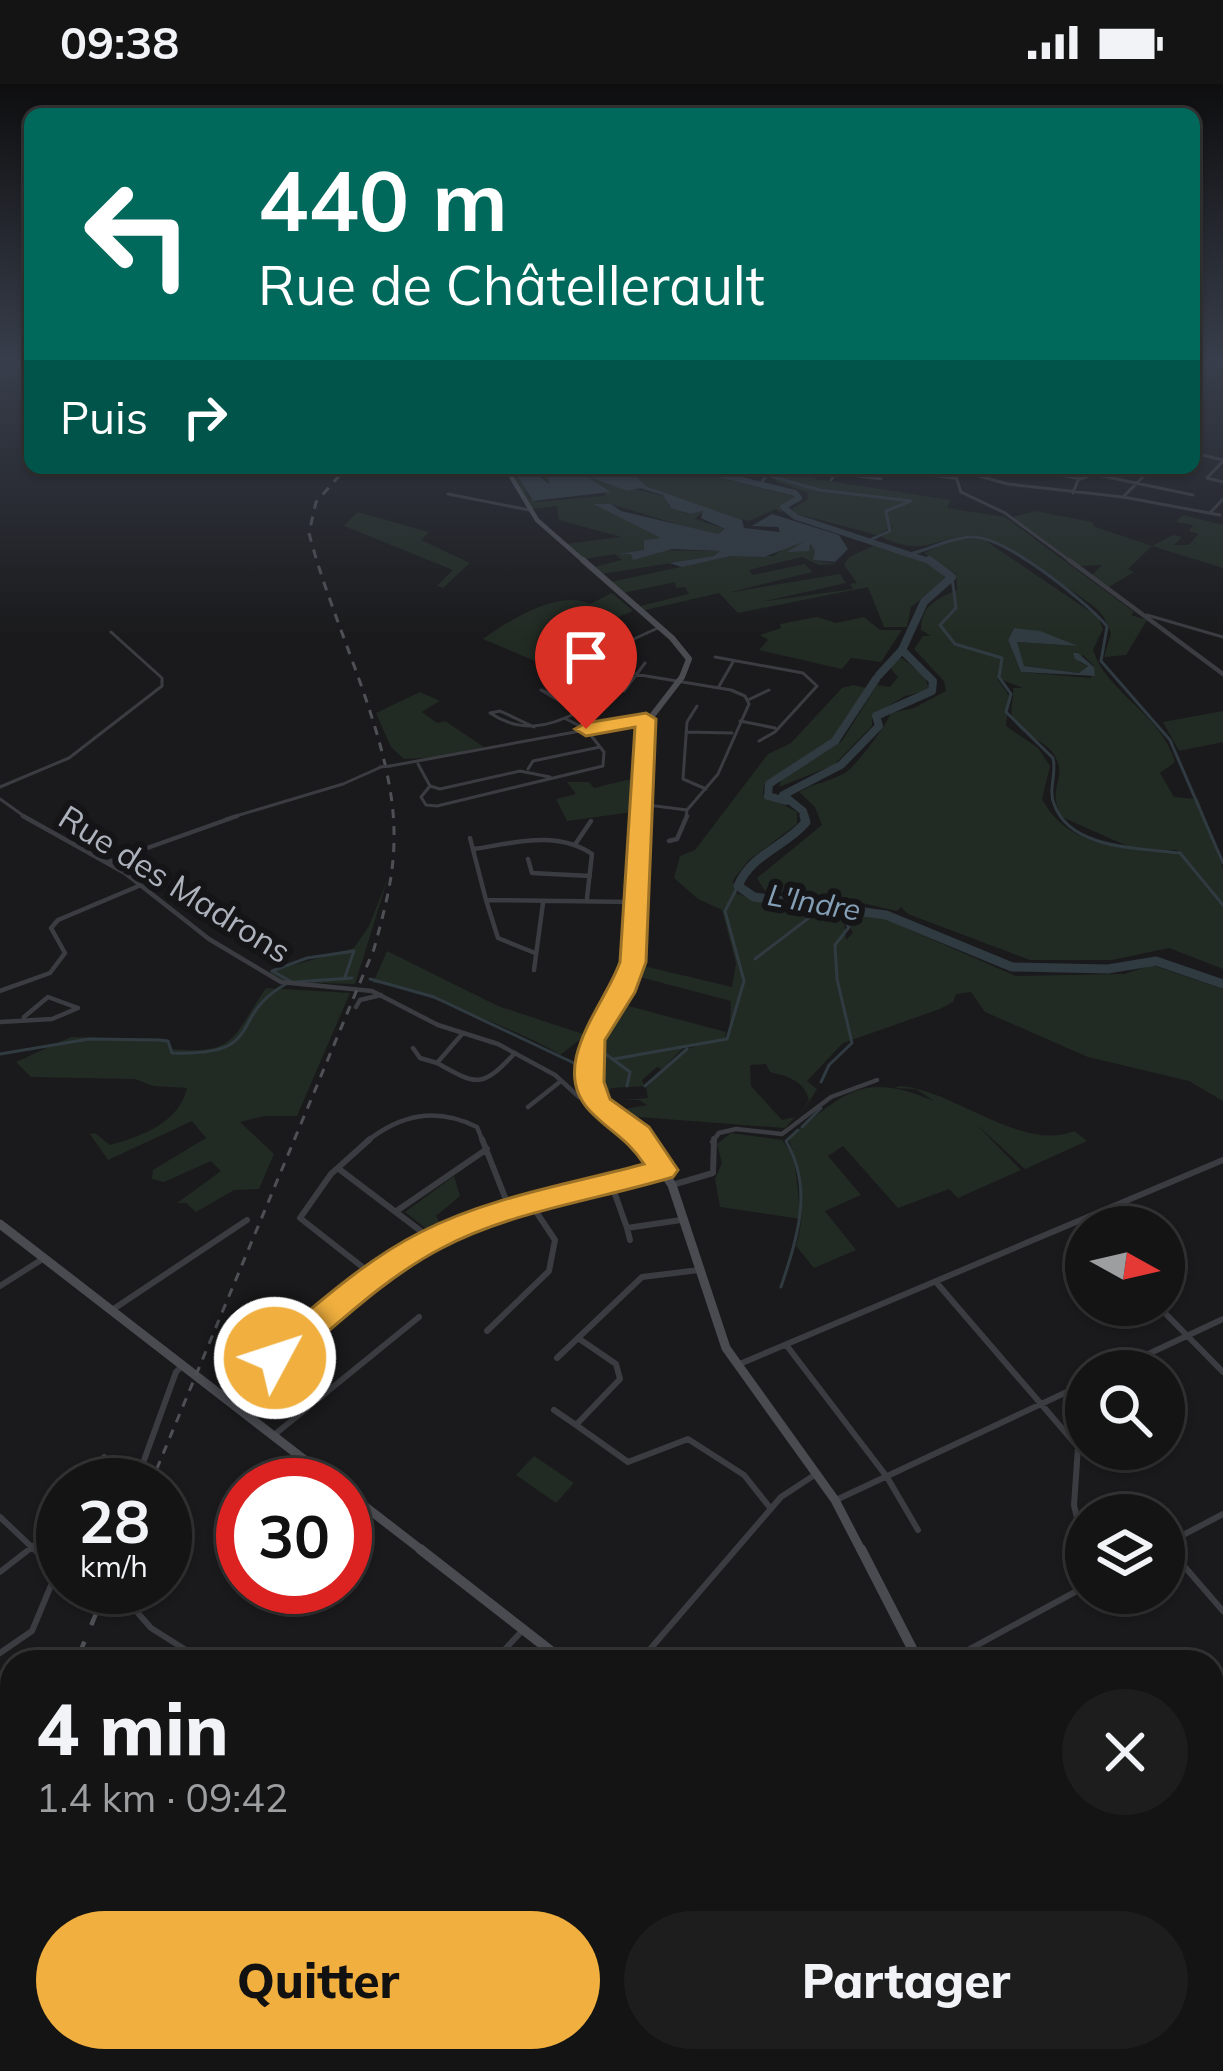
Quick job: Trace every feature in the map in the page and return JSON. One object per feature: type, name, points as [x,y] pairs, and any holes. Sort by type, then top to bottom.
[{"type":"main road","points":[[509,474],[529,510],[660,627],[689,659],[680,680],[646,719],[631,971],[590,1044],[594,1097],[639,1134],[672,1185],[718,1330],[737,1365],[836,1500],[913,1650]]},
{"type":"main road","points":[[0,1225],[303,1458]]},
{"type":"main road","points":[[372,1512],[549,1650]]},
{"type":"street","points":[[1223,460],[1207,478],[1223,482]]},
{"type":"street","points":[[831,480],[835,474]]},
{"type":"street","points":[[857,474],[881,479]]},
{"type":"street","points":[[923,474],[954,478]]},
{"type":"street","points":[[954,474],[961,492],[1005,514],[1223,674]]},
{"type":"street","points":[[979,474],[989,481],[1123,497],[1220,515]]},
{"type":"street","points":[[1035,474],[1081,479],[1094,474],[1193,494]]},
{"type":"street","points":[[1123,497],[1146,474]]},
{"type":"street","points":[[1073,493],[1081,479]]},
{"type":"street","points":[[448,494],[529,510]]},
{"type":"street","points":[[1210,513],[1223,500]]},
{"type":"street","points":[[1141,614],[1223,637]]},
{"type":"street","points":[[660,627],[599,655],[601,670],[680,680],[748,700]]},
{"type":"street","points":[[0,787],[69,758],[162,686],[163,678],[111,632]]},
{"type":"street","points":[[715,657],[796,672],[815,682],[814,694],[771,736],[759,741]]},
{"type":"street","points":[[718,688],[733,662]]},
{"type":"street","points":[[624,691],[645,663]]},
{"type":"street","points":[[533,727],[500,711],[490,713],[514,728],[533,727],[566,719],[578,712],[584,708],[547,688],[541,690],[578,712]]},
{"type":"street","points":[[669,842],[686,825],[687,810],[725,768],[732,733],[748,700],[769,690]]},
{"type":"street","points":[[697,706],[686,732],[683,779],[709,790]]},
{"type":"street","points":[[430,786],[421,797],[433,807],[600,772],[598,745],[586,729],[566,719]]},
{"type":"street","points":[[108,862],[191,829],[343,784],[380,767],[418,764],[646,719]]},
{"type":"street","points":[[740,721],[775,728]]},
{"type":"street","points":[[686,732],[732,733]]},
{"type":"street","points":[[527,771],[533,761],[608,740]]},
{"type":"street","points":[[418,764],[430,786],[444,789],[527,771],[553,779]]},
{"type":"street","name":"Rue des Madrons","points":[[0,799],[41,828],[108,862],[209,939],[281,982],[381,995],[515,1053],[579,1097],[594,1097]]},
{"type":"street","points":[[640,804],[687,810]]},
{"type":"street","points":[[576,843],[591,828],[591,821]]},
{"type":"street","points":[[470,838],[494,937],[500,944],[535,953]]},
{"type":"street","points":[[473,849],[556,839],[576,843],[591,851],[587,900]]},
{"type":"street","points":[[529,859],[532,873],[590,876]]},
{"type":"street","points":[[0,991],[57,967],[65,953],[51,928],[58,920],[141,885]]},
{"type":"street","points":[[486,900],[633,902]]},
{"type":"street","points":[[534,970],[543,903]]},
{"type":"street","points":[[356,1007],[360,1000],[381,995]]},
{"type":"street","points":[[0,1022],[24,1017],[60,1020],[78,1008],[48,997],[24,1017]]},
{"type":"street","points":[[437,1063],[463,1033]]},
{"type":"street","points":[[412,1048],[420,1058],[471,1082],[483,1082],[515,1053]]},
{"type":"street","points":[[672,1185],[713,1173],[711,1144],[719,1132],[782,1134],[831,1097],[877,1080]]},
{"type":"street","points":[[528,1107],[561,1081]]},
{"type":"street","points":[[374,1276],[301,1221],[339,1169],[390,1126],[428,1112],[477,1127],[510,1210]]},
{"type":"street","points":[[395,1211],[487,1149]]},
{"type":"street","points":[[1114,1206],[1223,1160]]},
{"type":"street","points":[[339,1169],[432,1240]]},
{"type":"street","points":[[225,1399],[374,1276],[432,1240],[510,1210],[663,1170]]},
{"type":"street","points":[[611,1183],[630,1240]]},
{"type":"street","points":[[487,1331],[548,1271],[555,1240],[531,1204]]},
{"type":"street","points":[[112,1310],[248,1220]]},
{"type":"street","points":[[627,1228],[686,1220]]},
{"type":"street","points":[[737,1365],[1065,1227]]},
{"type":"street","points":[[0,1286],[44,1258]]},
{"type":"street","points":[[557,1358],[642,1277],[699,1270]]},
{"type":"street","points":[[936,1282],[1078,1447],[1075,1494]]},
{"type":"street","points":[[274,1435],[419,1317]]},
{"type":"street","points":[[1157,1350],[1223,1319]]},
{"type":"street","points":[[1177,1326],[1223,1372]]},
{"type":"street","points":[[576,1425],[620,1379],[616,1364],[578,1338]]},
{"type":"street","points":[[787,1346],[887,1477],[918,1530]]},
{"type":"street","points":[[146,1458],[182,1365]]},
{"type":"street","points":[[836,1500],[1065,1393]]},
{"type":"street","points":[[554,1411],[628,1462],[688,1439],[744,1475],[771,1508]]},
{"type":"street","points":[[649,1650],[771,1508],[818,1473]]},
{"type":"street","points":[[1185,1534],[1223,1514]]},
{"type":"street","points":[[0,1517],[55,1564],[57,1577],[32,1631],[4,1650]]},
{"type":"street","points":[[0,1572],[34,1546]]},
{"type":"street","points":[[1185,1568],[1223,1611]]},
{"type":"street","points":[[968,1650],[1065,1597]]},
{"type":"street","points":[[139,1614],[151,1628],[186,1650]]},
{"type":"street","points":[[504,1650],[523,1630]]},
{"type":"shaded area","points":[[513,474],[539,474],[519,477],[536,502],[604,496],[608,489],[574,474],[589,474],[669,498],[668,506],[688,514],[704,511],[695,519],[725,529],[718,534],[703,532],[611,504],[595,504],[667,539],[643,550],[720,551],[714,556],[602,574],[594,567],[622,560],[615,554],[584,559],[566,544],[621,537],[559,520],[557,506],[531,509]]},
{"type":"shaded area","points":[[537,474],[549,484],[548,474],[632,474],[648,487],[742,520],[744,528],[780,532],[778,527],[752,526],[772,514],[839,535],[848,549],[835,562],[813,560],[810,543],[809,551],[787,552],[803,542],[764,557],[731,556],[682,567],[669,563],[720,551],[672,549],[633,560],[631,554],[618,554],[644,550],[644,540],[661,538],[593,504],[611,504],[621,511],[718,534],[725,529],[701,518],[703,511],[690,514],[671,508],[663,495],[640,488],[628,491],[586,476],[611,492],[533,501],[518,477]]},
{"type":"shaded area","points":[[623,474],[704,474],[796,497],[784,504],[781,513],[776,509],[749,521],[659,492]]},
{"type":"shaded area","points":[[768,474],[814,474],[815,479],[951,500],[947,508],[1005,517],[1134,612],[1131,615],[1147,620],[1126,655],[1104,657],[1111,633],[1099,612],[1001,546],[980,536],[922,546],[897,543],[882,537],[894,526],[877,535],[797,514],[792,509],[808,499],[807,492]]},
{"type":"shaded area","points":[[1035,511],[1092,522],[1152,546],[1128,569],[1134,572],[1109,587],[1092,575],[1102,565],[1080,566],[1012,517]]},
{"type":"shaded area","points":[[357,512],[429,532],[421,540],[470,563],[443,588],[437,586],[453,570],[344,526]]},
{"type":"shaded area","points":[[1183,515],[1223,525],[1223,568],[1152,546],[1173,535],[1182,537],[1174,545],[1189,545],[1198,534],[1189,531],[1193,525],[1176,522]]},
{"type":"shaded area","points":[[788,533],[811,539],[816,552],[813,560],[838,564],[819,565],[802,557],[749,570],[752,575],[805,564],[812,572],[727,593],[840,574],[846,583],[761,602],[853,589],[850,584],[857,583],[844,565],[849,557],[877,544],[936,567],[946,579],[911,607],[907,627],[884,627],[868,587],[738,613],[719,593],[645,610],[640,606],[689,594],[685,587],[676,588],[675,582],[623,593],[611,582],[731,556],[773,556],[792,543],[808,542]]},
{"type":"shaded area","points":[[983,539],[1098,617],[1103,629],[1093,650],[1100,665],[1168,745],[1175,762],[1160,773],[1174,797],[1198,799],[1223,869],[1223,969],[1169,948],[1112,960],[1030,960],[908,914],[901,907],[897,911],[837,897],[765,891],[757,878],[822,825],[815,807],[799,792],[850,769],[891,713],[914,708],[946,691],[944,681],[914,649],[923,636],[931,636],[921,630],[927,609],[957,590],[956,574],[924,553],[953,540]],"holes":[[[1014,628],[1077,646],[1016,642],[1024,666],[1079,673],[1088,666],[1079,662],[1083,655],[1094,666],[1091,678],[1021,672],[1008,640]],[[997,678],[1023,688],[1013,688],[1012,716],[1021,730],[1054,755],[1059,769],[1056,800],[1062,817],[1134,849],[1084,838],[1054,816],[1042,799],[1050,766],[1038,748],[1006,726],[1009,696]]]},
{"type":"shaded area","points":[[612,593],[633,611],[572,636],[591,646],[549,667],[483,639],[550,603],[578,600],[590,604]]},
{"type":"shaded area","points":[[817,617],[836,623],[864,617],[880,630],[902,630],[881,662],[851,658],[842,669],[759,650],[768,640],[760,635],[781,628],[780,624]]},
{"type":"shaded area","points":[[1014,628],[1040,631],[1078,646],[1017,642],[1024,666],[1079,673],[1088,666],[1075,659],[1073,653],[1078,653],[1094,667],[1095,676],[1021,672],[1008,640]]},
{"type":"shaded area","points":[[902,658],[925,677],[929,690],[905,696],[872,716],[872,726],[834,765],[779,787],[782,779],[842,741],[877,685],[890,687],[898,677],[886,663]]},
{"type":"shaded area","points":[[853,685],[866,688],[832,740],[764,785],[763,794],[797,812],[797,824],[749,860],[733,880],[736,893],[771,906],[834,910],[844,922],[846,940],[853,933],[843,910],[880,917],[1016,976],[1124,974],[1152,965],[1223,989],[1223,1101],[1189,1081],[1088,1057],[985,1012],[971,992],[956,994],[953,1002],[940,1009],[843,1043],[807,1081],[817,1089],[800,1116],[809,1100],[803,1087],[770,1072],[766,1064],[750,1065],[751,1086],[782,1120],[795,1117],[785,1128],[625,1116],[604,1102],[598,1089],[598,1051],[621,1004],[726,1032],[724,1041],[729,1030],[731,1001],[636,976],[639,965],[732,987],[736,963],[722,910],[698,899],[674,878],[680,856],[695,850],[768,754],[791,743],[842,688]],"holes":[[[722,1041],[679,1055],[646,1088],[648,1098],[623,1100],[647,1105],[620,1110],[604,1098],[611,1088],[644,1086],[642,1080],[657,1067],[662,1069],[685,1046]]]},
{"type":"shaded area","points":[[420,692],[440,701],[422,712],[484,747],[404,759],[391,747],[376,713]]},
{"type":"shaded area","points":[[1223,711],[1223,742],[1179,751],[1163,722]]},
{"type":"shaded area","points":[[635,778],[633,812],[567,821],[556,799],[576,794],[567,782],[589,782],[594,788]]},
{"type":"shaded area","points":[[388,878],[355,984],[285,982],[269,972],[354,948],[369,926]]},
{"type":"shaded area","points":[[387,951],[498,1006],[586,1035],[560,1055],[468,1012],[373,983]]},
{"type":"shaded area","points":[[266,988],[350,993],[297,1116],[240,1122],[274,1154],[259,1189],[234,1190],[196,1212],[186,1203],[177,1203],[221,1171],[211,1161],[164,1182],[152,1179],[153,1170],[206,1138],[192,1121],[108,1160],[90,1134],[110,1145],[146,1132],[168,1119],[187,1088],[153,1086],[135,1079],[31,1077],[16,1062],[71,1037],[167,1039],[171,1049],[221,1046],[238,1031]]},
{"type":"shaded area","points":[[887,1087],[934,1101],[916,1089],[895,1088],[919,1089],[1032,1134],[1074,1131],[1087,1141],[1025,1169],[975,1123],[1021,1170],[958,1198],[949,1189],[898,1208],[843,1146],[828,1156],[861,1195],[825,1211],[856,1250],[814,1268],[796,1246],[801,1191],[788,1138],[839,1099],[869,1088]]},
{"type":"shaded area","points":[[731,1133],[782,1140],[794,1156],[801,1219],[720,1207],[715,1179],[722,1163],[717,1144]]},
{"type":"shaded area","points":[[454,1176],[460,1196],[436,1216],[443,1228],[429,1231],[405,1212]]},
{"type":"shaded area","points":[[534,1456],[574,1483],[556,1503],[516,1475]]},
{"type":"waterway","name":"L'Indre","points":[[717,474],[795,493],[799,498],[783,507],[796,517],[931,562]]},
{"type":"waterway","points":[[761,483],[767,475],[819,490],[911,501],[886,511],[890,531],[872,539]]},
{"type":"waterway","points":[[910,554],[958,539],[988,540],[1044,572],[1106,625]]},
{"type":"waterway","name":"L'Indre","points":[[902,650],[924,602],[952,577],[931,562]]},
{"type":"waterway","points":[[952,577],[956,608],[940,625],[955,644],[1002,658],[999,677],[1011,694],[1006,712],[1053,758],[1052,798],[1062,819],[1108,844],[1180,853],[1223,905]]},
{"type":"waterway","points":[[1107,627],[1101,661],[1170,740],[1223,863]]},
{"type":"waterway","name":"L'Indre","points":[[805,819],[803,811],[783,795],[841,765],[879,726],[876,716],[932,691],[933,681],[902,650]]},
{"type":"waterway","points":[[879,675],[902,650]]},
{"type":"waterway","points":[[786,801],[768,796],[769,784],[835,741],[876,679]]},
{"type":"waterway","name":"L'Indre","points":[[805,819],[751,866],[738,886],[754,897],[886,915],[1012,967],[1108,969],[1156,961],[1223,984]]},
{"type":"waterway","points":[[614,1059],[727,1039],[744,981],[725,911],[738,886]]},
{"type":"waterway","points":[[755,959],[826,905]]},
{"type":"waterway","points":[[821,1082],[829,1065],[852,1043],[837,979],[835,945],[849,927],[834,907]]},
{"type":"waterway","points":[[272,971],[307,958],[354,951],[345,977]]},
{"type":"waterway","points":[[274,972],[292,982]]},
{"type":"waterway","points":[[295,982],[352,978]]},
{"type":"waterway","points":[[370,979],[434,997],[576,1064],[582,1063],[585,1047]]},
{"type":"waterway","points":[[0,1054],[89,1039],[168,1041],[172,1053],[222,1048],[235,1041],[257,1009],[286,984]]},
{"type":"waterway","points":[[596,1047],[630,1072],[627,1086]]},
{"type":"waterway","points":[[645,1086],[687,1049]]},
{"type":"waterway","points":[[802,1127],[821,1108]]},
{"type":"waterway","points":[[781,1287],[800,1214],[799,1177],[786,1141],[798,1130]]},
{"type":"railway","points":[[161,1458],[374,949],[388,894],[394,839],[385,764],[309,533],[316,502],[341,474]]},
{"type":"railway","points":[[81,1650],[96,1614]]},
{"type":"route","points":[[275,1358],[367,1281],[432,1240],[510,1210],[663,1170],[639,1134],[598,1104],[590,1082],[591,1040],[622,992],[633,962],[646,719],[586,729]]}]
